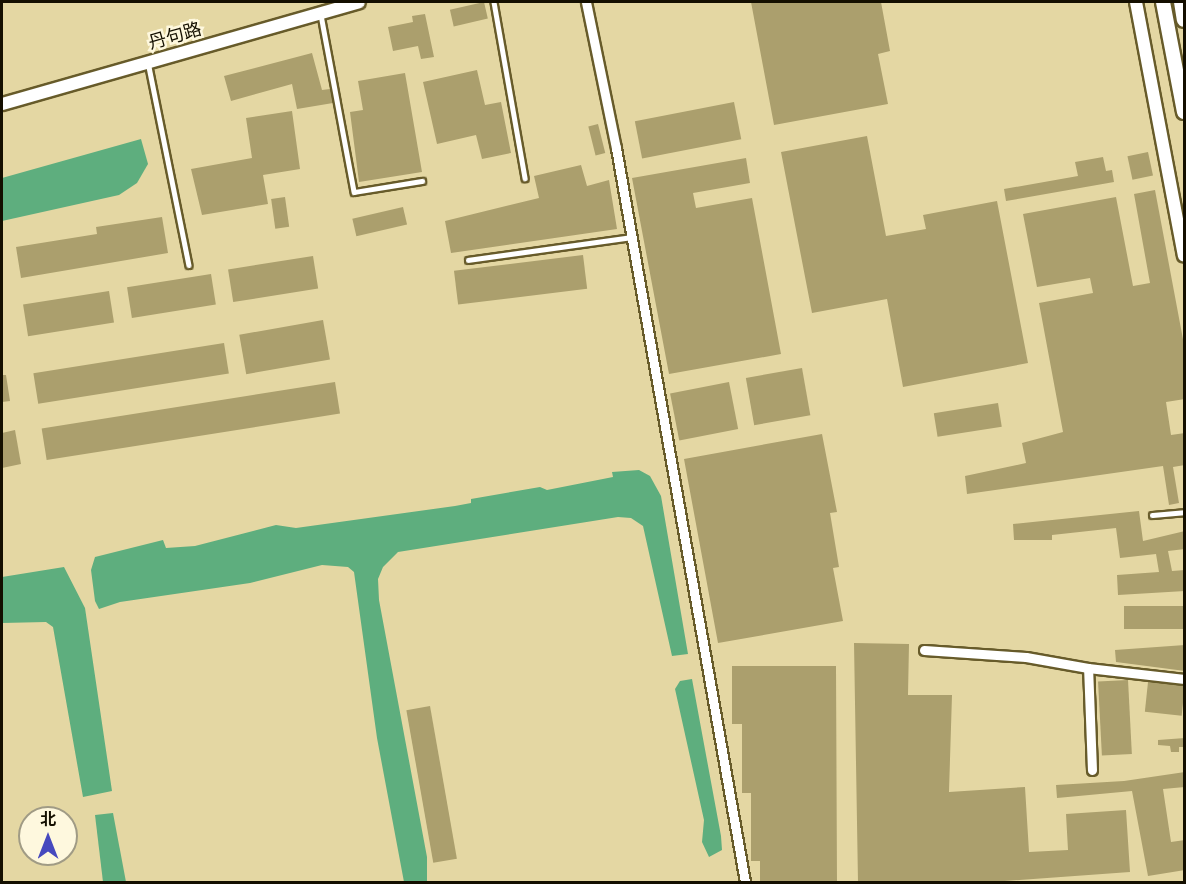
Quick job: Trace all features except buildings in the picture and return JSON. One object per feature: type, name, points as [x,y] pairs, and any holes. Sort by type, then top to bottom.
[{"type":"main road","points":[[1163,2],[1185,112]]},
{"type":"main road","points":[[1181,2],[1185,20]]},
{"type":"street","name":"丹句路","points":[[2,105],[358,2]]},
{"type":"street","points":[[586,2],[631,237],[745,882]]},
{"type":"street","points":[[1136,2],[1185,256]]},
{"type":"street","points":[[924,650],[1026,657],[1088,668],[1185,679]]},
{"type":"street","points":[[1088,668],[1092,770]]},
{"type":"lane","points":[[494,2],[525,178]]},
{"type":"lane","points":[[321,12],[354,192],[422,181]]},
{"type":"lane","points":[[148,62],[189,265]]},
{"type":"lane","points":[[468,260],[631,237]]},
{"type":"lane","points":[[1152,515],[1185,512]]},
{"type":"shaded area","points":[[141,139],[148,164],[137,183],[119,195],[2,221],[2,178]]},
{"type":"shaded area","points":[[639,470],[650,476],[661,496],[688,654],[672,656],[643,526],[631,518],[618,517],[398,552],[383,567],[378,579],[379,600],[427,857],[427,882],[404,882],[377,738],[354,572],[348,567],[322,565],[250,583],[120,602],[99,609],[95,601],[91,570],[95,557],[163,540],[166,548],[195,546],[276,525],[296,528],[455,506],[471,503],[471,499],[540,487],[547,490],[613,477],[612,472]]},
{"type":"shaded area","points":[[64,567],[85,608],[112,791],[83,797],[53,627],[46,622],[2,623],[2,577]]},
{"type":"shaded area","points":[[692,679],[721,836],[722,850],[709,857],[702,842],[704,820],[675,689],[680,681]]},
{"type":"shaded area","points":[[113,813],[126,882],[103,882],[95,815]]}]
